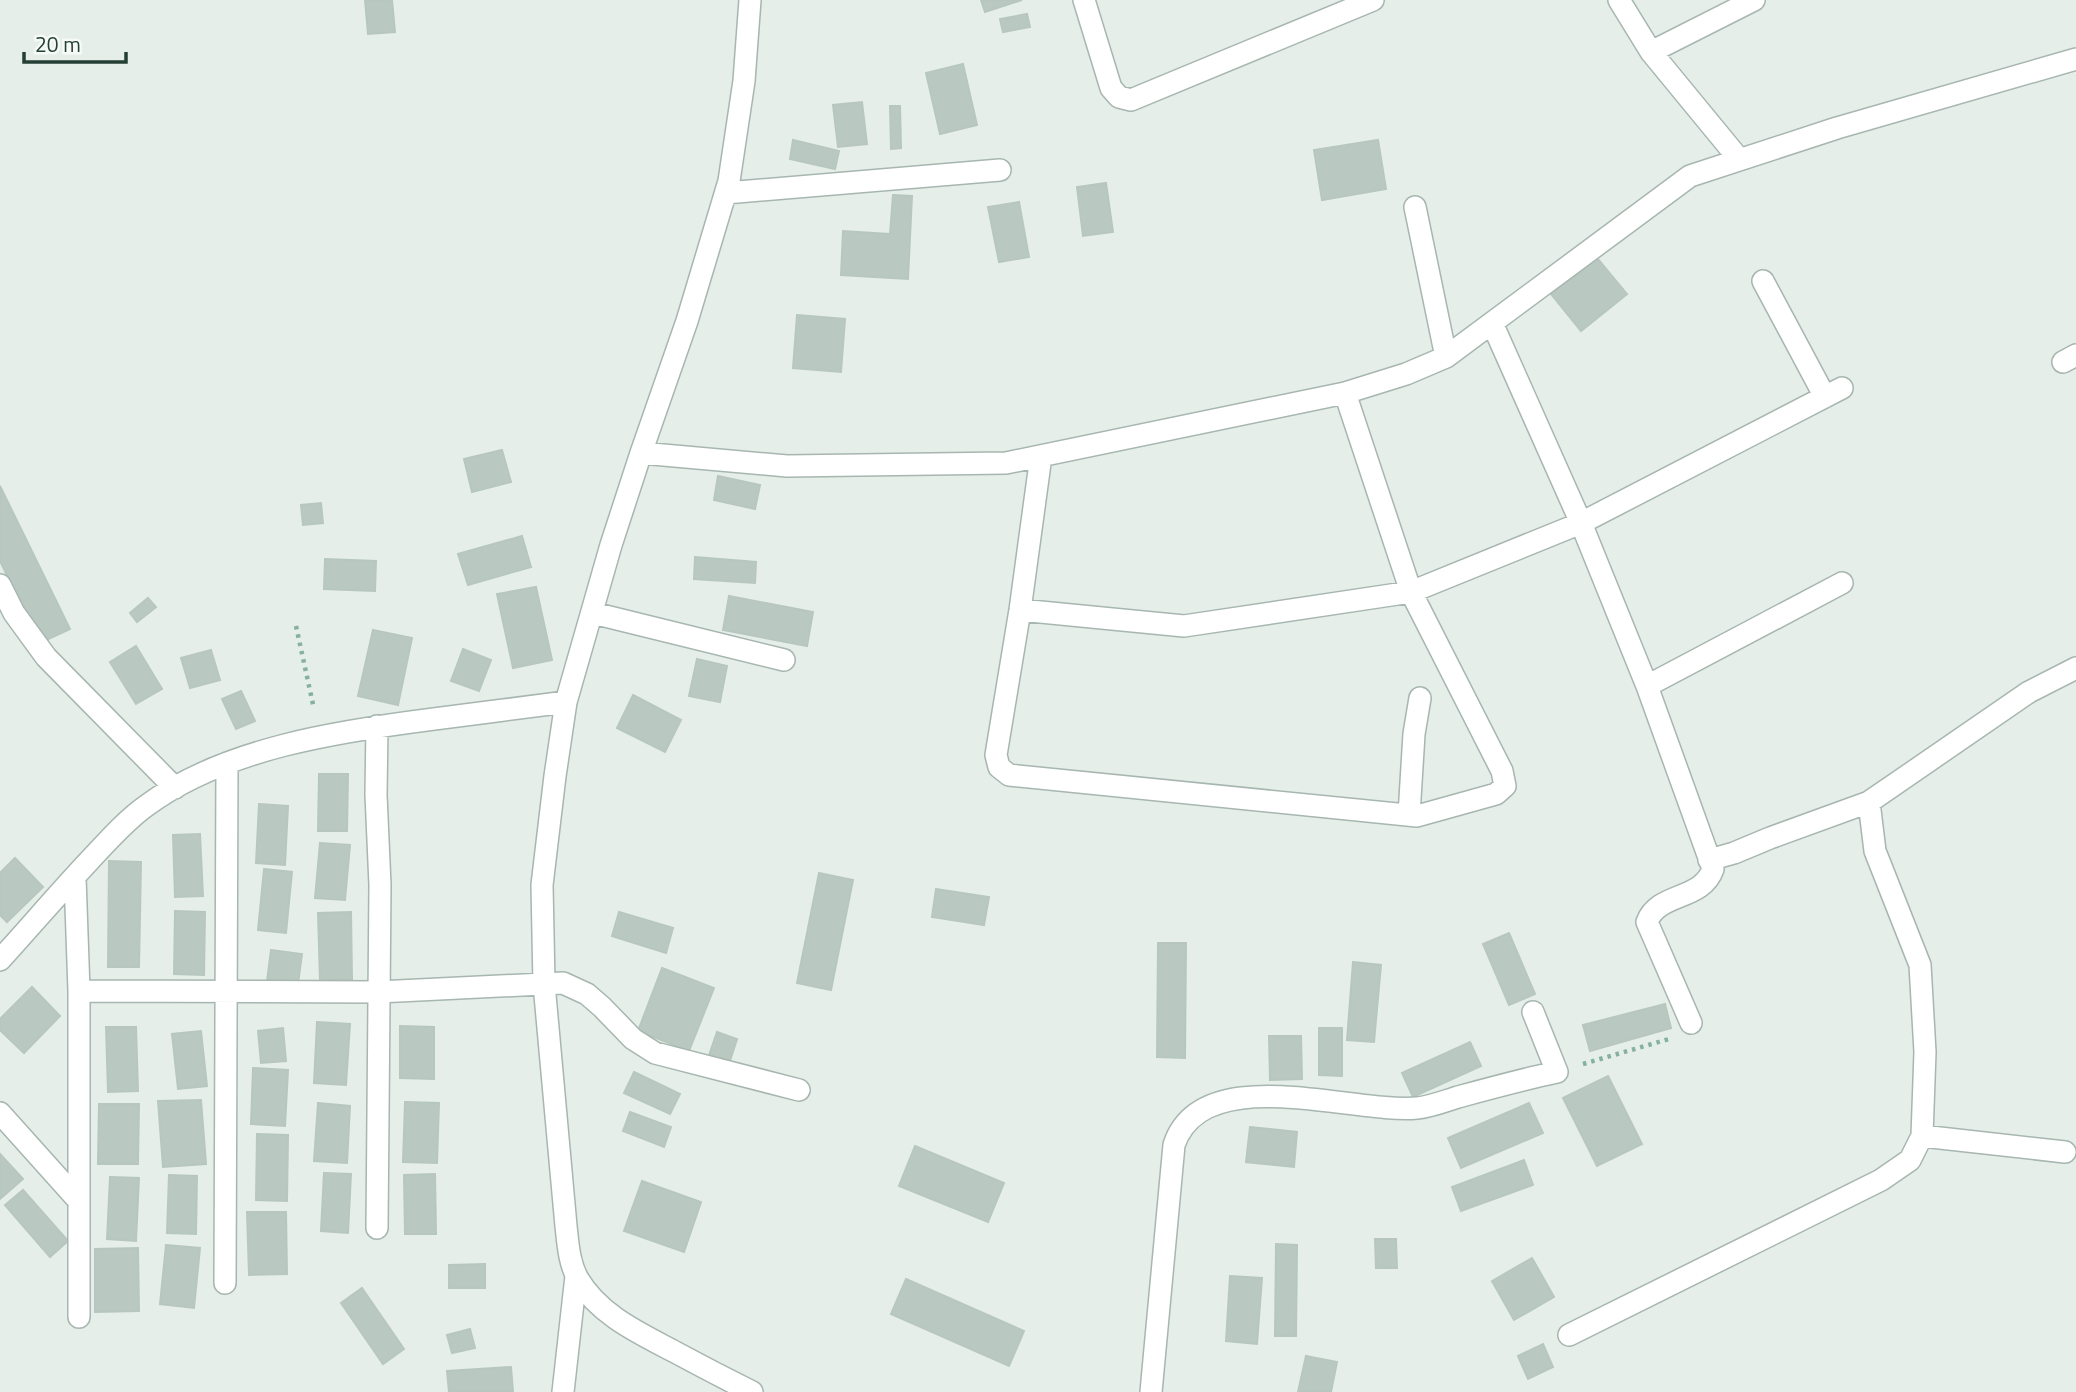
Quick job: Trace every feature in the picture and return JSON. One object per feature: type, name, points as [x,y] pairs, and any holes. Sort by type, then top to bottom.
[{"type":"street","points":[[750,0],[744,81],[726,193],[687,321],[611,545],[566,702],[542,885],[544,984],[566,1226],[576,1276],[588,1295],[625,1325],[752,1392]]},
{"type":"street","points":[[1084,0],[1111,88],[1119,97],[1131,100],[1373,0]]},
{"type":"street","points":[[1619,0],[1651,52],[1739,159]]},
{"type":"street","points":[[1651,52],[1754,0]]},
{"type":"street","points":[[641,453],[787,466],[1006,463],[1345,393],[1406,374],[1447,357],[1690,176],[1837,128],[2076,59]]},
{"type":"street","points":[[726,193],[1000,170]]},
{"type":"street","points":[[1415,207],[1447,357]]},
{"type":"street","points":[[1020,610],[1184,626],[1410,592],[1581,523],[1834,393],[1763,281]]},
{"type":"street","points":[[1492,323],[1581,523],[1647,686],[1713,869],[1709,879],[1699,887],[1658,907],[1647,922],[1691,1023]]},
{"type":"street","points":[[1041,456],[1020,610],[996,755],[999,766],[1009,775],[1417,816],[1496,794],[1505,786],[1502,771],[1410,592],[1345,393]]},
{"type":"street","points":[[1647,686],[1842,583]]},
{"type":"street","points":[[0,585],[14,613],[46,657],[175,788]]},
{"type":"street","points":[[593,613],[784,660]]},
{"type":"street","points":[[1709,860],[1869,802],[2029,692],[2076,668]]},
{"type":"street","points":[[1409,815],[1413,734],[1420,698]]},
{"type":"street","points":[[0,960],[122,826],[146,806],[175,788],[228,763],[279,747],[377,726],[566,702]]},
{"type":"street","points":[[377,726],[376,795],[380,884],[377,1228]]},
{"type":"street","points":[[225,1283],[228,763]]},
{"type":"street","points":[[1569,1335],[1881,1180],[1910,1160],[1922,1136],[1925,1052],[1920,965],[1875,851],[1869,802]]},
{"type":"street","points":[[75,877],[79,991],[79,1317]]},
{"type":"street","points":[[79,991],[378,992],[563,983],[586,994],[634,1038],[655,1053],[799,1090]]},
{"type":"street","points":[[1151,1392],[1174,1145],[1186,1122],[1208,1107],[1251,1096],[1417,1108],[1557,1072],[1533,1012]]},
{"type":"street","points":[[0,1113],[78,1200]]},
{"type":"street","points":[[1922,1136],[2066,1152]]},
{"type":"street","points":[[563,1392],[576,1276]]},
{"type":"path","points":[[296,626],[320,738]]},
{"type":"path","points":[[1557,1072],[1681,1035],[1691,1023]]},
{"type":"building","points":[[365,0],[392,0],[395,32],[368,34]]},
{"type":"building","points":[[981,0],[1022,0],[985,12]]},
{"type":"building","points":[[1027,14],[1030,27],[1003,32],[1000,19]]},
{"type":"building","points":[[963,64],[977,125],[940,134],[926,73]]},
{"type":"building","points":[[862,102],[867,144],[838,147],[833,105]]},
{"type":"building","points":[[890,106],[900,106],[901,148],[891,149]]},
{"type":"building","points":[[793,140],[839,151],[835,169],[790,159]]},
{"type":"building","points":[[1378,140],[1386,189],[1322,200],[1314,150]]},
{"type":"building","points":[[1106,183],[1113,232],[1083,236],[1077,187]]},
{"type":"building","points":[[893,195],[912,196],[908,279],[841,275],[843,231],[890,234]]},
{"type":"building","points":[[1019,202],[1029,257],[999,262],[988,207]]},
{"type":"building","points":[[1597,258],[1627,294],[1581,331],[1551,294]]},
{"type":"building","points":[[797,315],[845,319],[841,372],[793,368]]},
{"type":"building","points":[[502,450],[511,482],[472,492],[464,459]]},
{"type":"building","points":[[718,476],[760,485],[755,509],[714,500]]},
{"type":"building","points":[[0,486],[70,629],[40,643],[0,561]]},
{"type":"building","points":[[321,503],[323,523],[303,525],[301,505]]},
{"type":"building","points":[[522,536],[531,567],[468,585],[458,554]]},
{"type":"building","points":[[695,557],[756,562],[755,583],[694,579]]},
{"type":"building","points":[[325,559],[376,561],[375,591],[324,589]]},
{"type":"building","points":[[536,587],[552,660],[513,668],[497,594]]},
{"type":"building","points":[[729,596],[813,612],[807,646],[723,630]]},
{"type":"building","points":[[148,598],[156,607],[137,622],[130,613]]},
{"type":"building","points":[[373,630],[412,638],[398,705],[358,696]]},
{"type":"building","points":[[136,646],[162,689],[136,704],[110,662]]},
{"type":"building","points":[[463,649],[491,660],[479,691],[451,681]]},
{"type":"building","points":[[211,650],[220,680],[190,688],[181,658]]},
{"type":"building","points":[[697,659],[727,666],[720,702],[689,696]]},
{"type":"building","points":[[241,691],[255,721],[236,729],[222,699]]},
{"type":"building","points":[[633,695],[681,720],[665,752],[617,728]]},
{"type":"building","points":[[319,774],[348,774],[347,831],[318,831]]},
{"type":"building","points":[[259,804],[288,806],[285,865],[256,863]]},
{"type":"building","points":[[200,834],[203,896],[175,897],[173,835]]},
{"type":"building","points":[[320,843],[350,845],[345,900],[315,898]]},
{"type":"building","points":[[15,858],[43,887],[7,922],[0,915],[0,873]]},
{"type":"building","points":[[109,861],[141,862],[139,967],[108,967]]},
{"type":"building","points":[[264,869],[292,872],[286,933],[258,930]]},
{"type":"building","points":[[819,873],[853,880],[831,990],[797,983]]},
{"type":"building","points":[[936,889],[989,897],[984,925],[932,917]]},
{"type":"building","points":[[175,911],[205,912],[204,975],[174,974]]},
{"type":"building","points":[[351,912],[352,979],[320,980],[318,913]]},
{"type":"building","points":[[619,912],[673,928],[666,953],[612,936]]},
{"type":"building","points":[[1509,933],[1535,994],[1509,1005],[1483,944]]},
{"type":"building","points":[[1158,943],[1186,943],[1185,1058],[1157,1057]]},
{"type":"building","points":[[271,950],[302,954],[298,984],[267,981]]},
{"type":"building","points":[[1353,962],[1381,965],[1374,1042],[1347,1040]]},
{"type":"building","points":[[662,968],[714,988],[689,1051],[638,1031]]},
{"type":"building","points":[[32,987],[60,1016],[24,1053],[0,1030],[0,1019]]},
{"type":"building","points":[[1665,1004],[1671,1028],[1590,1051],[1583,1025]]},
{"type":"building","points":[[317,1022],[350,1024],[346,1085],[314,1083]]},
{"type":"building","points":[[400,1026],[434,1027],[434,1079],[400,1078]]},
{"type":"building","points":[[106,1027],[136,1027],[138,1091],[108,1092]]},
{"type":"building","points":[[283,1028],[286,1061],[261,1063],[258,1031]]},
{"type":"building","points":[[1319,1028],[1342,1028],[1342,1076],[1319,1075]]},
{"type":"building","points":[[201,1031],[207,1086],[178,1089],[172,1034]]},
{"type":"building","points":[[717,1032],[737,1039],[727,1070],[706,1064]]},
{"type":"building","points":[[1269,1036],[1301,1036],[1302,1079],[1270,1080]]},
{"type":"building","points":[[1470,1042],[1481,1066],[1413,1097],[1402,1073]]},
{"type":"building","points":[[253,1068],[288,1070],[285,1126],[251,1124]]},
{"type":"building","points":[[634,1072],[680,1094],[670,1114],[624,1093]]},
{"type":"building","points":[[1608,1076],[1642,1144],[1597,1166],[1563,1098]]},
{"type":"building","points":[[201,1100],[206,1164],[163,1167],[158,1101]]},
{"type":"building","points":[[405,1102],[439,1103],[437,1163],[403,1162]]},
{"type":"building","points":[[318,1103],[350,1106],[347,1163],[314,1161]]},
{"type":"building","points":[[1529,1103],[1543,1133],[1461,1168],[1448,1138]]},
{"type":"building","points":[[99,1104],[139,1104],[138,1164],[98,1164]]},
{"type":"building","points":[[630,1112],[671,1127],[664,1147],[623,1131]]},
{"type":"building","points":[[1250,1127],[1297,1132],[1294,1167],[1246,1162]]},
{"type":"building","points":[[257,1134],[288,1135],[287,1201],[256,1200]]},
{"type":"building","points":[[915,1146],[1004,1183],[988,1222],[899,1186]]},
{"type":"building","points":[[0,1154],[23,1179],[0,1199]]},
{"type":"building","points":[[1524,1160],[1533,1185],[1461,1211],[1452,1187]]},
{"type":"building","points":[[324,1173],[351,1174],[348,1233],[321,1231]]},
{"type":"building","points":[[435,1174],[436,1234],[405,1234],[404,1175]]},
{"type":"building","points":[[169,1175],[197,1176],[196,1234],[167,1233]]},
{"type":"building","points":[[110,1177],[139,1178],[136,1241],[107,1239]]},
{"type":"building","points":[[642,1181],[701,1202],[684,1252],[624,1231]]},
{"type":"building","points":[[23,1190],[68,1241],[50,1257],[5,1205]]},
{"type":"building","points":[[247,1212],[286,1212],[287,1274],[249,1275]]},
{"type":"building","points":[[1375,1239],[1396,1239],[1397,1268],[1376,1268]]},
{"type":"building","points":[[1276,1244],[1297,1245],[1296,1336],[1275,1336]]},
{"type":"building","points":[[166,1245],[200,1248],[194,1308],[160,1304]]},
{"type":"building","points":[[138,1248],[139,1311],[95,1312],[95,1249]]},
{"type":"building","points":[[1532,1258],[1554,1297],[1514,1320],[1492,1281]]},
{"type":"building","points":[[485,1264],[485,1288],[449,1288],[449,1265]]},
{"type":"building","points":[[1230,1276],[1262,1278],[1257,1344],[1226,1341]]},
{"type":"building","points":[[906,1279],[1024,1331],[1009,1366],[891,1314]]},
{"type":"building","points":[[362,1288],[404,1349],[383,1364],[341,1303]]},
{"type":"building","points":[[470,1329],[475,1348],[452,1353],[447,1335]]},
{"type":"building","points":[[1543,1344],[1553,1367],[1528,1379],[1518,1356]]},
{"type":"building","points":[[1306,1356],[1337,1362],[1331,1392],[1298,1392]]},
{"type":"building","points":[[511,1367],[513,1392],[449,1392],[447,1371]]}]
